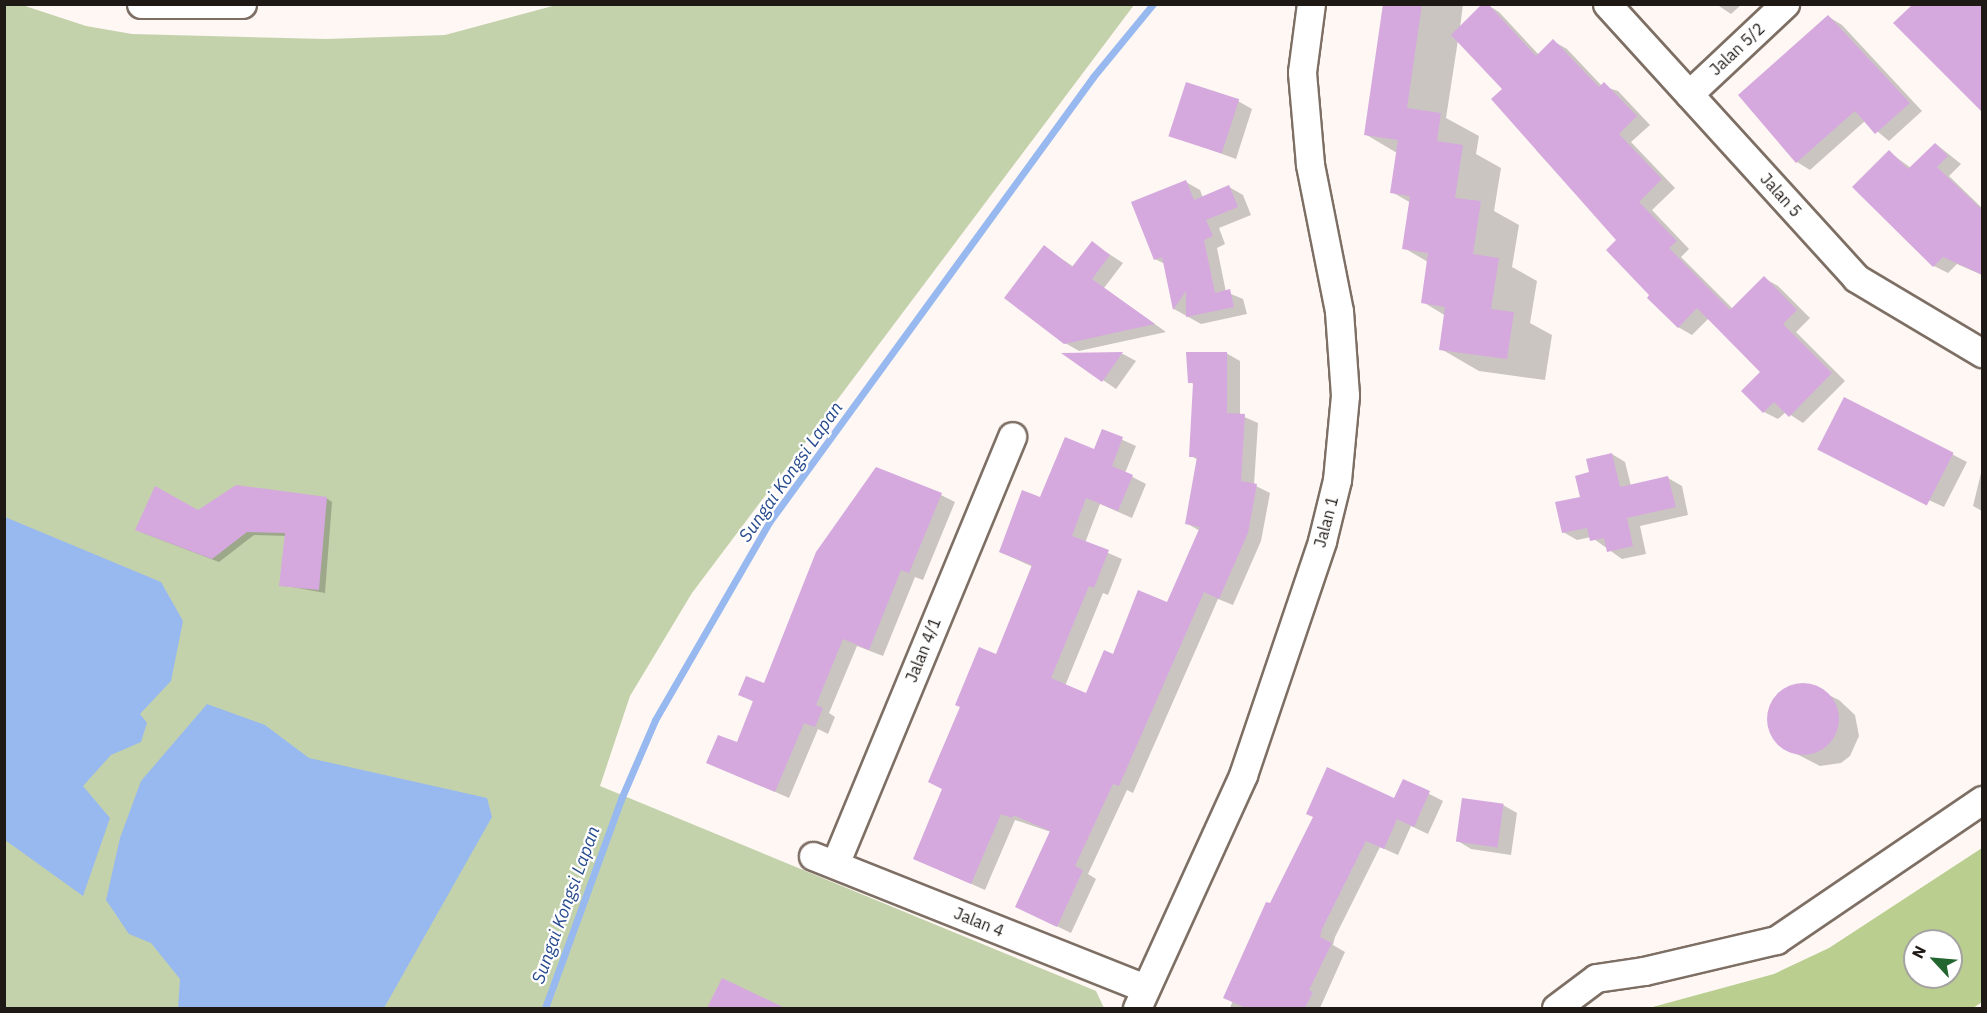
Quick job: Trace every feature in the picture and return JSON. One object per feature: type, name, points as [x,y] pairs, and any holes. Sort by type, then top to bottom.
[{"type":"street","points":[[145,5],[242,4]]},
{"type":"street","name":"Jalan 1","points":[[1140,998],[1243,775],[1322,541],[1337,480],[1345,395],[1339,311],[1310,164],[1302,72],[1311,4]]},
{"type":"street","name":"Jalan 5","points":[[1607,4],[1856,278],[1983,352]]},
{"type":"street","name":"Jalan 5/2","points":[[1689,94],[1785,4]]},
{"type":"street","name":"Jalan 4/1","points":[[824,860],[1012,436]]},
{"type":"street","points":[[1556,1008],[1596,978],[1644,971],[1776,940],[1983,800]]},
{"type":"street","name":"Jalan 4","points":[[824,860],[1140,998]]},
{"type":"green space","points":[[560,4],[1134,5],[692,593],[630,696],[600,786],[1096,991],[1104,1008],[5,1008],[5,5],[22,5],[86,26],[132,34],[326,39],[445,35]]},
{"type":"green space","points":[[1982,848],[1982,1002],[1973,1008],[1649,1008],[1774,974],[1829,948]]},
{"type":"water","points":[[5,517],[161,582],[183,621],[171,681],[140,714],[147,723],[141,742],[111,755],[83,786],[110,818],[83,896],[5,840]]},
{"type":"water","points":[[207,704],[265,725],[309,758],[487,798],[492,817],[384,1008],[178,1008],[180,979],[151,943],[129,934],[106,900],[120,838],[141,781]]},
{"type":"building","points":[[1383,4],[1422,4],[1407,108],[1441,113],[1437,141],[1463,145],[1455,198],[1481,201],[1473,254],[1499,258],[1491,309],[1514,312],[1507,359],[1439,350],[1445,307],[1421,303],[1428,253],[1402,249],[1410,196],[1390,193],[1398,140],[1364,135]]},
{"type":"building","points":[[1482,4],[1488,4],[1536,56],[1553,39],[1599,87],[1604,82],[1637,116],[1619,134],[1662,179],[1639,202],[1677,241],[1669,248],[1730,310],[1764,276],[1797,310],[1783,324],[1832,373],[1789,417],[1774,402],[1763,413],[1741,391],[1760,372],[1697,308],[1678,328],[1647,298],[1649,295],[1606,250],[1616,240],[1491,99],[1502,89],[1451,35]]},
{"type":"building","points":[[1913,4],[1983,4],[1983,113],[1893,23]]},
{"type":"building","points":[[1828,15],[1910,103],[1875,134],[1855,111],[1796,163],[1738,95]]},
{"type":"building","points":[[1186,82],[1239,99],[1222,154],[1168,136]]},
{"type":"building","points":[[1935,143],[1948,156],[1937,167],[1983,211],[1983,275],[1943,257],[1933,267],[1852,187],[1889,150],[1908,169]]},
{"type":"building","points":[[1186,180],[1194,200],[1229,185],[1238,207],[1206,220],[1213,236],[1204,240],[1215,293],[1230,289],[1234,307],[1186,317],[1186,291],[1173,310],[1162,257],[1154,260],[1131,202]]},
{"type":"building","points":[[1092,241],[1110,255],[1092,279],[1155,324],[1064,344],[1004,298],[1044,245],[1072,267]]},
{"type":"building","points":[[1123,352],[1102,382],[1061,353]]},
{"type":"building","points":[[1186,352],[1227,352],[1227,413],[1245,414],[1241,481],[1257,484],[1248,533],[1219,599],[1204,592],[1119,786],[1113,784],[1075,866],[1083,870],[1057,927],[1015,907],[1050,831],[1013,815],[1012,818],[1001,814],[971,884],[913,859],[942,789],[928,782],[960,707],[955,705],[979,647],[996,654],[1032,565],[999,552],[1022,490],[1040,497],[1065,437],[1094,449],[1102,429],[1123,437],[1112,466],[1133,475],[1118,511],[1086,498],[1072,536],[1109,550],[1094,588],[1089,586],[1051,678],[1086,693],[1104,650],[1113,654],[1138,590],[1167,602],[1200,527],[1185,524],[1197,457],[1189,457],[1193,383],[1188,383]]},
{"type":"building","points":[[1844,397],[1954,453],[1927,505],[1817,450]]},
{"type":"building","points":[[1612,453],[1620,487],[1668,476],[1676,507],[1627,518],[1633,546],[1607,552],[1604,538],[1590,541],[1587,528],[1562,533],[1555,502],[1580,497],[1575,476],[1589,472],[1586,459]]},
{"type":"building","points":[[876,467],[942,493],[909,573],[901,570],[869,650],[843,639],[816,705],[823,708],[815,727],[804,723],[775,792],[706,763],[718,735],[737,742],[753,701],[738,695],[746,676],[764,683],[816,552]]},
{"type":"building","points":[[236,485],[327,497],[319,590],[279,586],[285,533],[247,532],[212,559],[135,530],[155,486],[198,510]]},
{"type":"building","points":[[1803,683],[1817,686],[1829,693],[1836,705],[1839,719],[1836,733],[1829,745],[1817,752],[1803,755],[1789,752],[1777,745],[1770,733],[1767,719],[1770,705],[1777,693],[1789,686]]},
{"type":"building","points":[[1327,767],[1394,798],[1403,779],[1430,791],[1414,827],[1397,819],[1384,849],[1366,841],[1322,929],[1320,937],[1332,943],[1309,990],[1313,992],[1305,1008],[1246,1008],[1223,998],[1266,902],[1270,903],[1313,817],[1306,814]]},
{"type":"building","points":[[1462,798],[1504,804],[1497,847],[1456,842]]},
{"type":"building","points":[[722,978],[785,1008],[707,1008]]},
{"type":"waterway","name":"Sungai Kongsi Lapan","points":[[545,1008],[621,799],[655,720],[770,521],[1093,77],[1153,4]]}]
